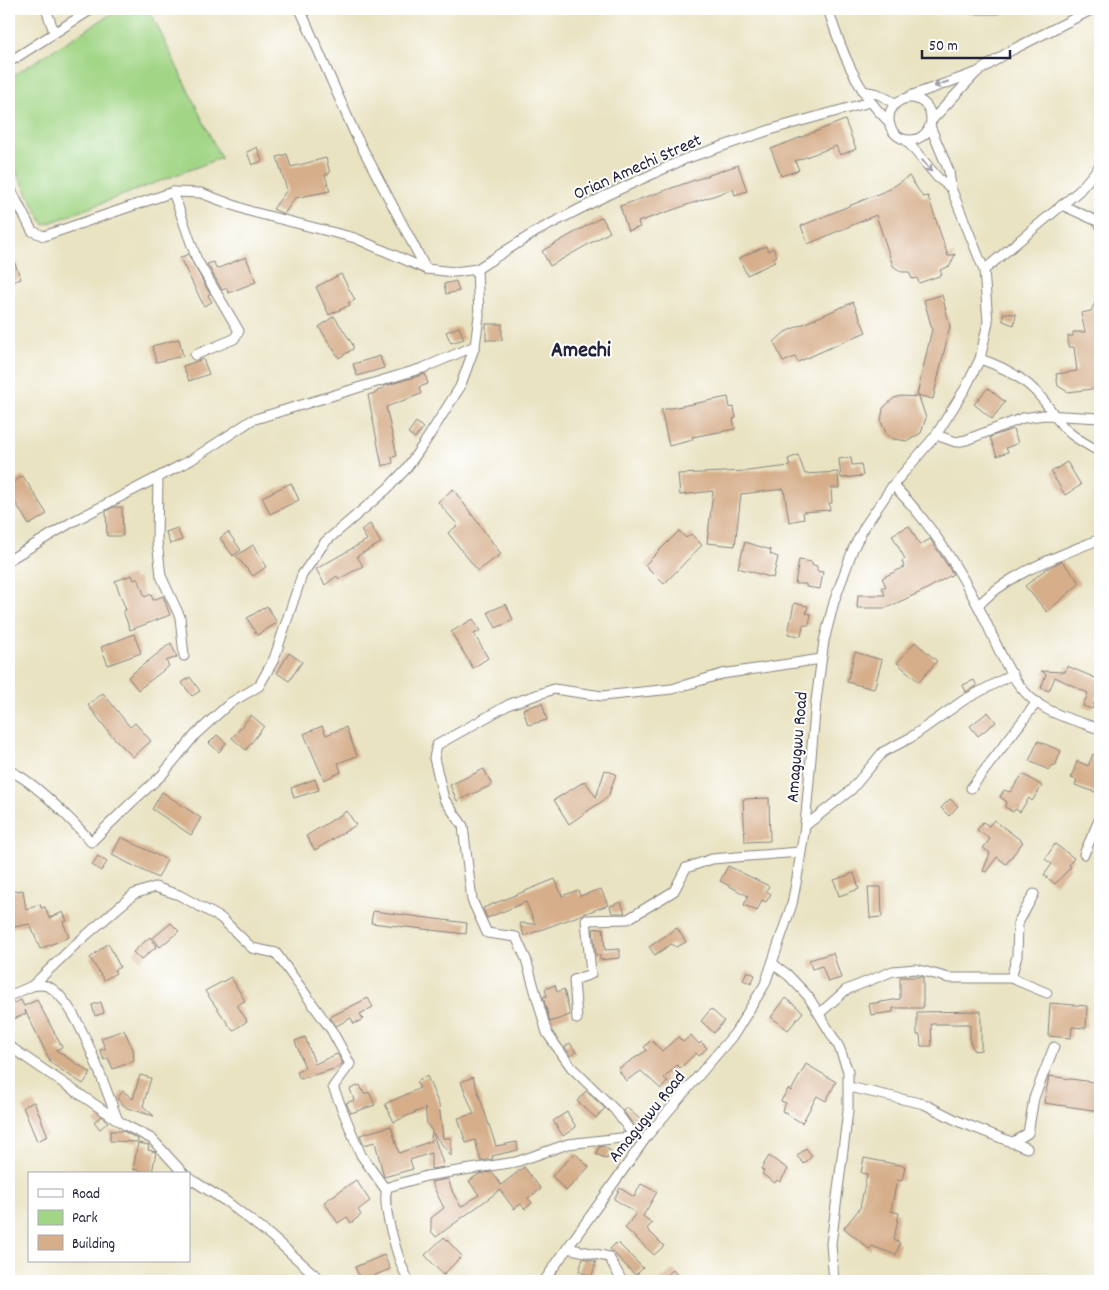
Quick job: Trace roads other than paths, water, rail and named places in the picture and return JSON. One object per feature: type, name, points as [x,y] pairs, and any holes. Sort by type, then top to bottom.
[{"type":"street","points":[[46,9],[54,32]]},
{"type":"street","points":[[9,62],[92,9]]},
{"type":"street","points":[[300,9],[355,134],[426,269]]},
{"type":"street","points":[[828,9],[851,69],[870,102],[888,121],[894,133],[906,140],[938,178],[952,188]]},
{"type":"street","points":[[971,9],[997,9]]},
{"type":"street","points":[[888,121],[895,102],[976,73],[1010,51],[1093,9]]},
{"type":"street","points":[[906,140],[920,137],[930,123],[976,73]]},
{"type":"street","points":[[863,90],[878,94],[895,102]]},
{"type":"street","points":[[908,97],[917,98],[925,104],[930,112],[930,123]]},
{"type":"street","name":"Orian Amechi Street","points":[[9,186],[32,231],[44,236],[173,192],[201,192],[249,211],[355,238],[426,269],[456,272],[478,269],[537,231],[605,196],[685,159],[776,128],[870,102]]},
{"type":"street","name":"Amagugwu Road","points":[[544,1281],[648,1135],[735,1033],[765,984],[792,904],[804,826],[821,659],[834,602],[853,548],[893,485],[936,436],[965,389],[980,359],[988,322],[984,270],[952,188],[949,171],[930,123]]},
{"type":"street","points":[[984,270],[1084,186],[1100,166]]},
{"type":"street","points":[[173,192],[197,260],[239,331],[234,340],[195,354]]},
{"type":"street","points":[[1062,205],[1099,222],[1100,225]]},
{"type":"street","points":[[9,771],[42,794],[71,818],[92,842],[162,775],[196,734],[230,703],[259,686],[274,660],[302,576],[325,542],[387,489],[406,469],[460,386],[475,346],[479,316],[478,269]]},
{"type":"street","points":[[9,560],[72,522],[192,460],[256,418],[423,368],[475,346]]},
{"type":"street","points":[[980,359],[1004,369],[1026,383],[1044,400],[1070,433],[1100,452]]},
{"type":"street","points":[[936,436],[956,442],[1023,418],[1054,414],[1100,418]]},
{"type":"street","points":[[158,478],[157,541],[161,576],[180,618],[184,656]]},
{"type":"street","points":[[893,485],[931,529],[957,567],[1020,685],[1037,702],[1065,716],[1100,729]]},
{"type":"street","points":[[978,606],[987,596],[1009,582],[1049,561],[1100,539]]},
{"type":"street","points":[[634,1136],[615,1110],[571,1067],[547,1033],[526,960],[516,937],[486,933],[472,900],[463,826],[444,799],[434,758],[437,745],[510,704],[554,689],[602,696],[662,690],[722,674],[821,659]]},
{"type":"street","points":[[804,826],[851,790],[883,752],[910,738],[964,700],[1014,674]]},
{"type":"street","points":[[971,788],[1037,702]]},
{"type":"street","points":[[1084,854],[1100,818]]},
{"type":"street","points":[[577,1019],[574,980],[591,974],[586,920],[628,919],[674,891],[686,868],[712,858],[799,852]]},
{"type":"street","points":[[9,996],[32,986],[76,944],[134,894],[155,887],[179,895],[221,918],[252,948],[276,954],[332,1031],[350,1064],[333,1087],[361,1155],[386,1190],[394,1243],[409,1281]]},
{"type":"street","points":[[1012,978],[1017,956],[1018,924],[1034,894]]},
{"type":"street","points":[[773,964],[797,984],[820,1013],[845,1061],[849,1087],[848,1111],[831,1244],[834,1281]]},
{"type":"street","points":[[820,1013],[846,990],[893,971],[916,969],[948,978],[1012,978],[1047,993]]},
{"type":"street","points":[[32,986],[51,988],[71,1012],[117,1118]]},
{"type":"street","points":[[9,1046],[160,1146],[182,1172]]},
{"type":"street","points":[[1012,1143],[1028,1133],[1034,1098],[1054,1047]]},
{"type":"street","points":[[849,1087],[924,1104],[960,1122],[1027,1148]]},
{"type":"street","points":[[386,1190],[394,1184],[426,1176],[516,1162],[568,1144],[648,1135]]},
{"type":"street","points":[[190,1179],[226,1202],[271,1236],[322,1281]]},
{"type":"street","points":[[567,1248],[609,1256],[622,1281]]},
{"type":"district","name":"Amechi","points":[[581,348]]}]
